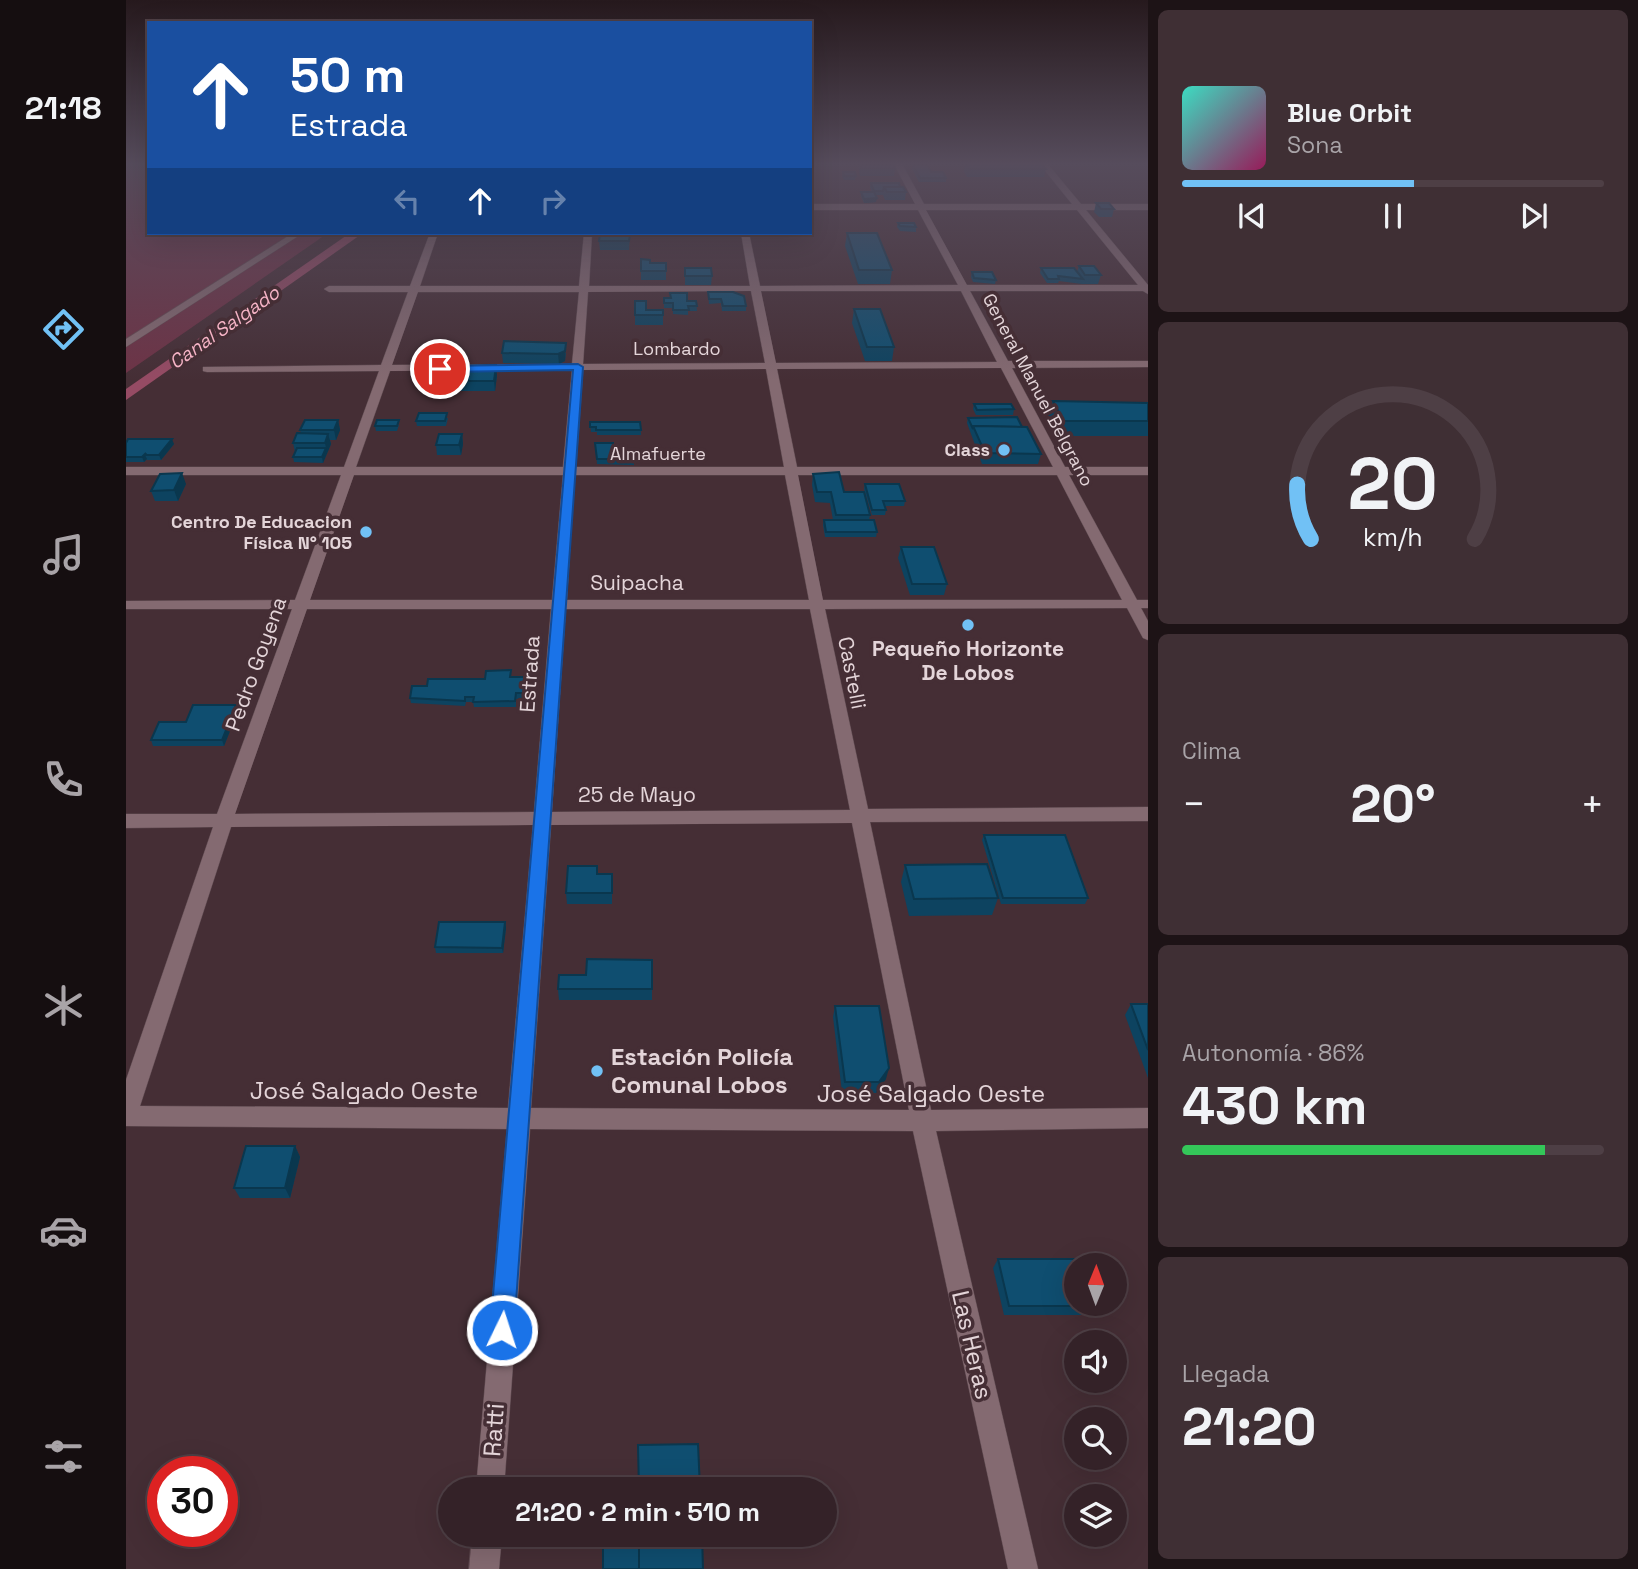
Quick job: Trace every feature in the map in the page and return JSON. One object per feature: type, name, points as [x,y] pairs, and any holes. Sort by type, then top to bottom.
[{"type":"street","points":[[126,344],[296,235]]},
{"type":"street","name":"Pedro Goyena","points":[[126,1115],[225,820],[433,235]]},
{"type":"street","name":"Estrada","points":[[517,1119],[588,235]]},
{"type":"street","name":"Castelli","points":[[745,235],[790,471],[922,1121]]},
{"type":"street","name":"General Manuel Belgrano","points":[[937,235],[1148,635]]},
{"type":"street","points":[[1102,235],[1147,289]]},
{"type":"street","points":[[329,289],[1147,289]]},
{"type":"street","name":"Lombardo","points":[[207,369],[1148,364]]},
{"type":"street","name":"Almafuerte","points":[[126,471],[1148,471]]},
{"type":"street","name":"Suipacha","points":[[126,605],[1148,604]]},
{"type":"street","name":"25 de Mayo","points":[[126,821],[1148,814]]},
{"type":"street","name":"José Salgado Oeste","points":[[126,1115],[922,1121],[1148,1118]]},
{"type":"street","name":"Ratti","points":[[491,1477],[517,1119]]},
{"type":"street","name":"Las Heras","points":[[922,1121],[1023,1569]]},
{"type":"street","points":[[484,1569],[486,1547]]},
{"type":"shaded area","points":[[126,235],[325,235],[126,373]]},
{"type":"building","points":[[600,235],[630,235],[629,241],[599,241]]},
{"type":"building","points":[[848,235],[878,235],[892,270],[859,270]]},
{"type":"building","points":[[641,259],[650,260],[650,263],[666,263],[666,271],[641,271]]},
{"type":"building","points":[[1079,266],[1094,266],[1101,275],[1085,275]]},
{"type":"building","points":[[685,268],[711,268],[712,276],[685,276]]},
{"type":"building","points":[[1041,268],[1074,268],[1083,279],[1058,276],[1059,279],[1048,279]]},
{"type":"building","points":[[972,272],[992,272],[996,280],[974,278]]},
{"type":"building","points":[[708,292],[733,292],[744,296],[746,306],[723,306],[721,299],[709,299]]},
{"type":"building","points":[[670,293],[687,293],[687,301],[696,301],[697,306],[688,306],[689,310],[673,310],[673,303],[664,303],[664,298],[671,298]]},
{"type":"building","points":[[635,301],[646,301],[646,310],[663,310],[663,315],[635,315]]},
{"type":"building","points":[[854,309],[880,309],[894,347],[867,347]]},
{"type":"building","points":[[504,341],[566,343],[565,351],[558,354],[502,353]]},
{"type":"building","points":[[496,365],[494,381],[456,381],[459,366]]},
{"type":"building","points":[[1053,401],[1148,403],[1148,421],[1063,421]]},
{"type":"building","points":[[974,404],[1011,404],[1014,409],[977,410]]},
{"type":"building","points":[[419,413],[447,413],[445,421],[416,421]]},
{"type":"building","points":[[1017,417],[1022,427],[973,426],[973,429],[968,418]]},
{"type":"building","points":[[305,420],[338,420],[334,430],[300,430]]},
{"type":"building","points":[[377,420],[399,420],[397,426],[375,426]]},
{"type":"building","points":[[590,422],[640,422],[641,430],[596,430],[596,427],[590,427]]},
{"type":"building","points":[[973,426],[1027,427],[1041,454],[985,453]]},
{"type":"building","points":[[297,433],[328,434],[325,443],[293,443]]},
{"type":"building","points":[[439,434],[462,434],[459,445],[436,445]]},
{"type":"building","points":[[128,439],[172,439],[159,455],[145,455],[146,453],[142,457],[126,457]]},
{"type":"building","points":[[595,443],[613,443],[613,449],[634,449],[634,459],[597,459]]},
{"type":"building","points":[[297,448],[326,448],[322,457],[293,457]]},
{"type":"building","points":[[839,472],[844,492],[864,492],[870,515],[836,515],[831,492],[817,492],[813,474]]},
{"type":"building","points":[[182,473],[174,490],[151,491],[160,474]]},
{"type":"building","points":[[865,484],[899,484],[905,501],[883,501],[886,510],[872,510]]},
{"type":"building","points":[[824,520],[874,520],[877,532],[826,532]]},
{"type":"building","points":[[901,547],[934,547],[947,584],[912,584]]},
{"type":"building","points":[[511,670],[510,677],[527,677],[525,693],[516,693],[515,701],[473,702],[474,697],[465,697],[465,701],[410,698],[412,686],[427,686],[428,679],[485,679],[486,671]]},
{"type":"building","points":[[193,705],[236,705],[222,740],[151,740],[159,722],[186,722]]},
{"type":"building","points":[[984,835],[1065,835],[1088,898],[1003,898]]},
{"type":"building","points":[[987,864],[998,898],[914,899],[905,865]]},
{"type":"building","points":[[568,866],[597,866],[597,874],[612,874],[612,893],[566,893]]},
{"type":"building","points":[[439,922],[505,922],[502,948],[435,947]]},
{"type":"building","points":[[587,959],[652,960],[652,989],[558,989],[559,975],[586,975]]},
{"type":"building","points":[[1131,1004],[1148,1004],[1148,1050]]},
{"type":"building","points":[[835,1006],[879,1006],[889,1068],[879,1082],[845,1082]]},
{"type":"building","points":[[246,1146],[295,1146],[285,1188],[234,1188]]},
{"type":"building","points":[[998,1259],[1064,1259],[1064,1306],[1009,1306]]},
{"type":"building","points":[[698,1444],[699,1477],[639,1477],[638,1445]]},
{"type":"building","points":[[603,1547],[639,1547],[639,1569],[603,1569]]},
{"type":"building","points":[[639,1547],[702,1547],[703,1569],[639,1569]]},
{"type":"waterway","name":"Canal Salgado","points":[[126,396],[354,235]]},
{"type":"place","name":"Class","points":[[1004,450]]},
{"type":"place","name":"Centro De Educacion Física N° 105","points":[[366,532]]},
{"type":"place","name":"Pequeño Horizonte De Lobos","points":[[968,625]]},
{"type":"place","name":"Estación Policía Comunal Lobos","points":[[597,1071]]},
{"type":"route","points":[[440,369],[578,367],[502,1330]]}]
